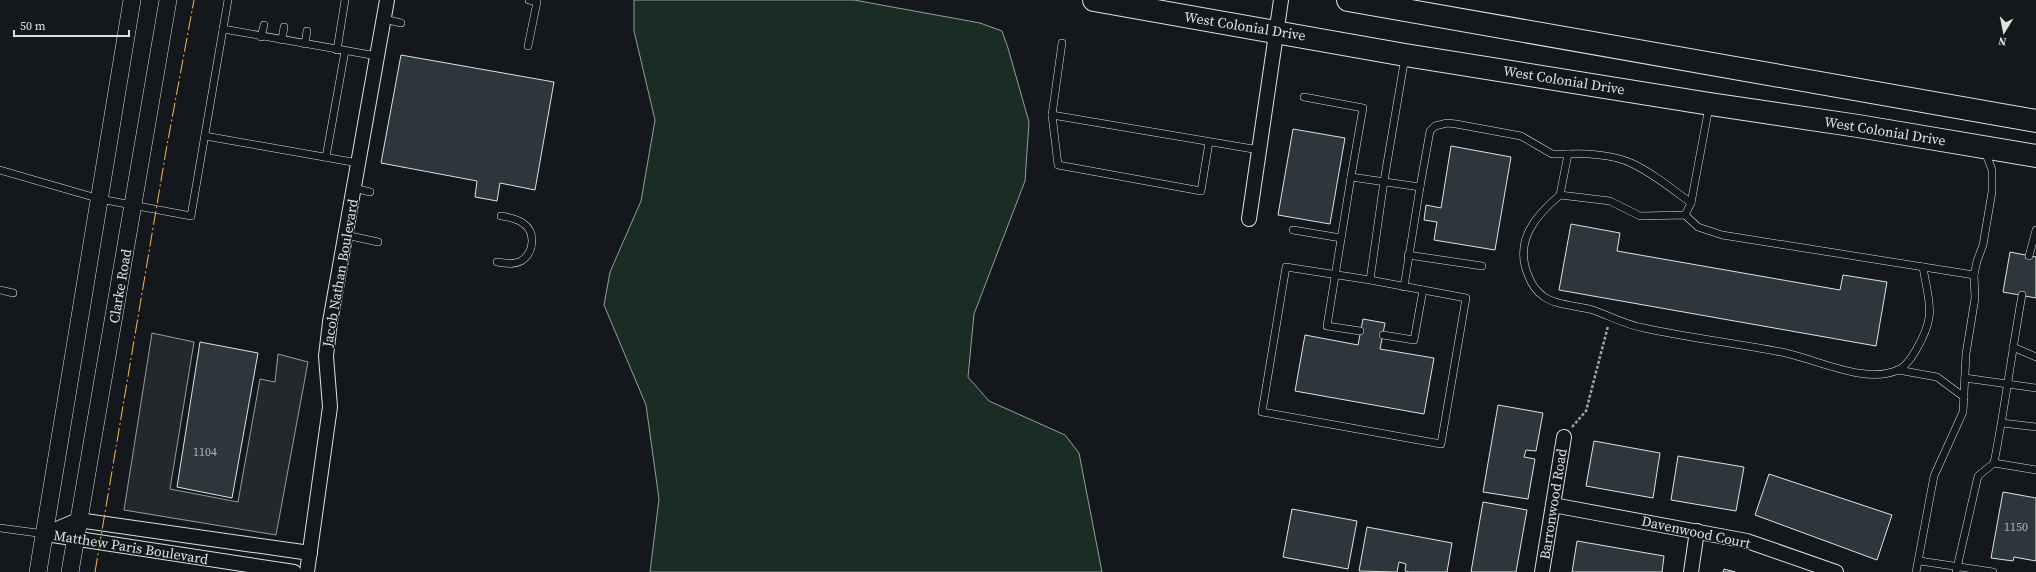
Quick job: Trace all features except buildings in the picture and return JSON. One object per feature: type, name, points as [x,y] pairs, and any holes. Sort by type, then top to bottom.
[{"type":"highway","name":"West Colonial Drive","points":[[1094,0],[1405,55],[1858,126],[2036,156]]},
{"type":"highway","points":[[1348,0],[2036,121]]},
{"type":"street","points":[[38,572],[132,0]]},
{"type":"street","name":"Clarke Road","points":[[70,572],[134,206],[168,0]]},
{"type":"street","name":"Jacob Nathan Boulevard","points":[[307,572],[330,407],[326,356],[387,0]]},
{"type":"street","points":[[1249,219],[1281,0]]},
{"type":"street","name":"Barronwood Road","points":[[1542,572],[1564,437]]},
{"type":"street","name":"Davenwood Court","points":[[1553,505],[1747,541],[1836,572]]},
{"type":"street","name":"Matthew Paris Boulevard","points":[[45,534],[78,520],[310,553]]},
{"type":"street","points":[[1691,572],[1697,531]]},
{"type":"street","name":"Matthew Paris Boulevard","points":[[45,534],[234,567],[294,572]]},
{"type":"lane","points":[[0,170],[100,199],[191,216],[228,0]]},
{"type":"lane","points":[[337,50],[345,0]]},
{"type":"lane","points":[[528,46],[537,2],[529,0]]},
{"type":"lane","points":[[384,19],[401,23]]},
{"type":"lane","points":[[261,37],[264,25]]},
{"type":"lane","points":[[282,40],[284,27]]},
{"type":"lane","points":[[223,30],[377,56]]},
{"type":"lane","points":[[305,44],[307,31]]},
{"type":"lane","points":[[1062,43],[1052,115],[1058,165],[1201,191],[1209,142]]},
{"type":"lane","points":[[326,157],[345,51]]},
{"type":"lane","points":[[1370,280],[1384,180],[1405,55]]},
{"type":"lane","points":[[1304,97],[1362,108],[1327,326],[1360,331]]},
{"type":"lane","points":[[1685,215],[1691,203],[1710,104]]},
{"type":"lane","points":[[1052,115],[1259,150]]},
{"type":"lane","points":[[1404,286],[1430,131],[1435,126],[1447,123],[1521,136],[1552,154],[1590,153],[1630,162],[1655,177],[1691,203]]},
{"type":"lane","points":[[204,136],[358,163]]},
{"type":"lane","points":[[1916,572],[1920,561],[1934,476],[1963,412],[1966,378],[1966,354],[1975,298],[1974,275],[1983,245],[1992,192],[1992,170],[1984,147]]},
{"type":"lane","points":[[1568,154],[1560,195],[1537,216],[1523,243],[1524,267],[1535,288],[1544,297],[1593,310],[1610,318],[1644,328],[1736,343],[1800,356],[1854,372],[1876,375],[1898,370],[1936,377],[1964,397]]},
{"type":"lane","points":[[1351,177],[1384,180],[1420,187]]},
{"type":"lane","points":[[354,188],[370,192]]},
{"type":"lane","points":[[1560,195],[1610,201],[1640,216],[1685,215],[1698,227],[1722,235],[1974,275]]},
{"type":"lane","points":[[497,262],[512,263],[521,261],[532,248],[530,231],[524,223],[501,216]]},
{"type":"lane","points":[[1293,230],[1341,238]]},
{"type":"lane","points":[[2029,256],[2036,230]]},
{"type":"lane","points":[[346,235],[378,242]]},
{"type":"lane","points":[[1408,255],[1482,266]]},
{"type":"lane","points":[[1286,267],[1335,274],[1466,298],[1441,444],[1262,412],[1286,267]]},
{"type":"lane","points":[[1898,370],[1911,359],[1923,338],[1930,320],[1930,305],[1922,267]]},
{"type":"lane","points":[[0,290],[13,293]]},
{"type":"lane","points":[[1383,335],[1414,340],[1423,290]]},
{"type":"lane","points":[[1957,569],[1978,476],[1994,463],[2002,423],[2022,295]]},
{"type":"lane","points":[[2013,348],[2036,357]]},
{"type":"lane","points":[[1966,378],[2036,388]]},
{"type":"lane","points":[[2002,423],[2036,427]]},
{"type":"lane","points":[[1994,463],[2036,470]]},
{"type":"lane","points":[[0,528],[45,534]]},
{"type":"lane","points":[[1920,561],[1957,569],[1994,572]]},
{"type":"path","points":[[1564,437],[1586,411],[1610,318]]},
{"type":"green space","points":[[634,0],[854,0],[980,23],[1002,31],[1029,122],[1025,181],[974,314],[968,377],[989,401],[1065,435],[1079,453],[1102,572],[650,572],[659,499],[646,405],[604,305],[610,272],[641,201],[655,120],[634,31]]},
{"type":"shaded area","points":[[152,333],[194,342],[170,489],[238,502],[260,379],[275,382],[278,354],[308,362],[276,535],[124,510]]},
{"type":"power","points":[[95,572],[166,151],[194,0]]}]
